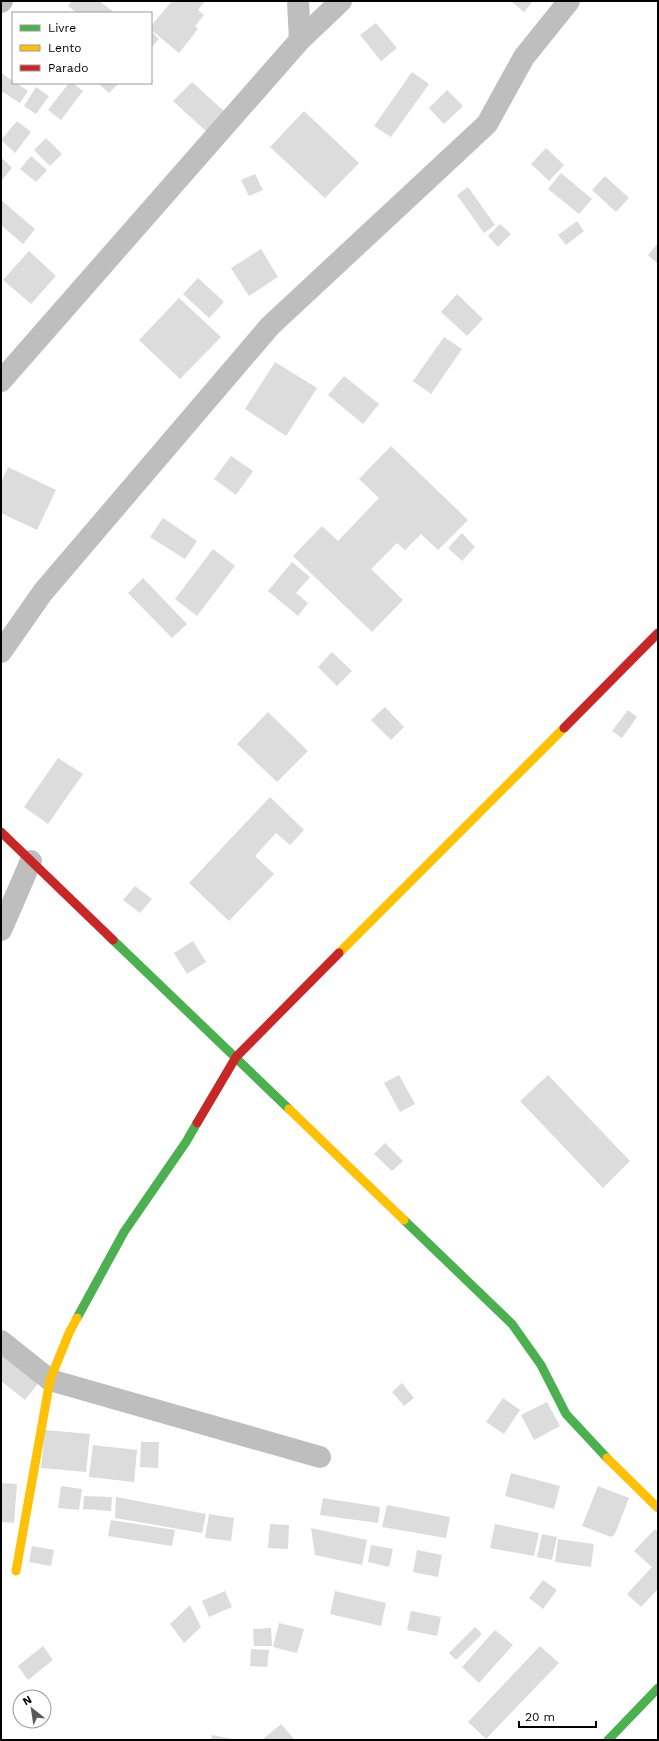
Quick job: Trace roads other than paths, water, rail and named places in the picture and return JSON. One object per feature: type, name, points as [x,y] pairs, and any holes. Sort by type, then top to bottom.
[{"type":"street","points":[[298,1],[300,40]]},
{"type":"street","points":[[1,381],[300,40],[341,1]]},
{"type":"street","points":[[1,652],[43,592],[270,326],[487,124],[524,57],[569,1]]},
{"type":"street","points":[[16,1571],[50,1380],[69,1333],[124,1232],[186,1142],[236,1057],[658,634]]},
{"type":"street","points":[[1,832],[512,1324],[541,1365],[566,1414],[605,1456],[658,1508]]},
{"type":"street","points":[[1,930],[31,861]]},
{"type":"street","points":[[1,1341],[50,1380],[320,1457]]},
{"type":"street","points":[[613,1738],[658,1688]]}]
